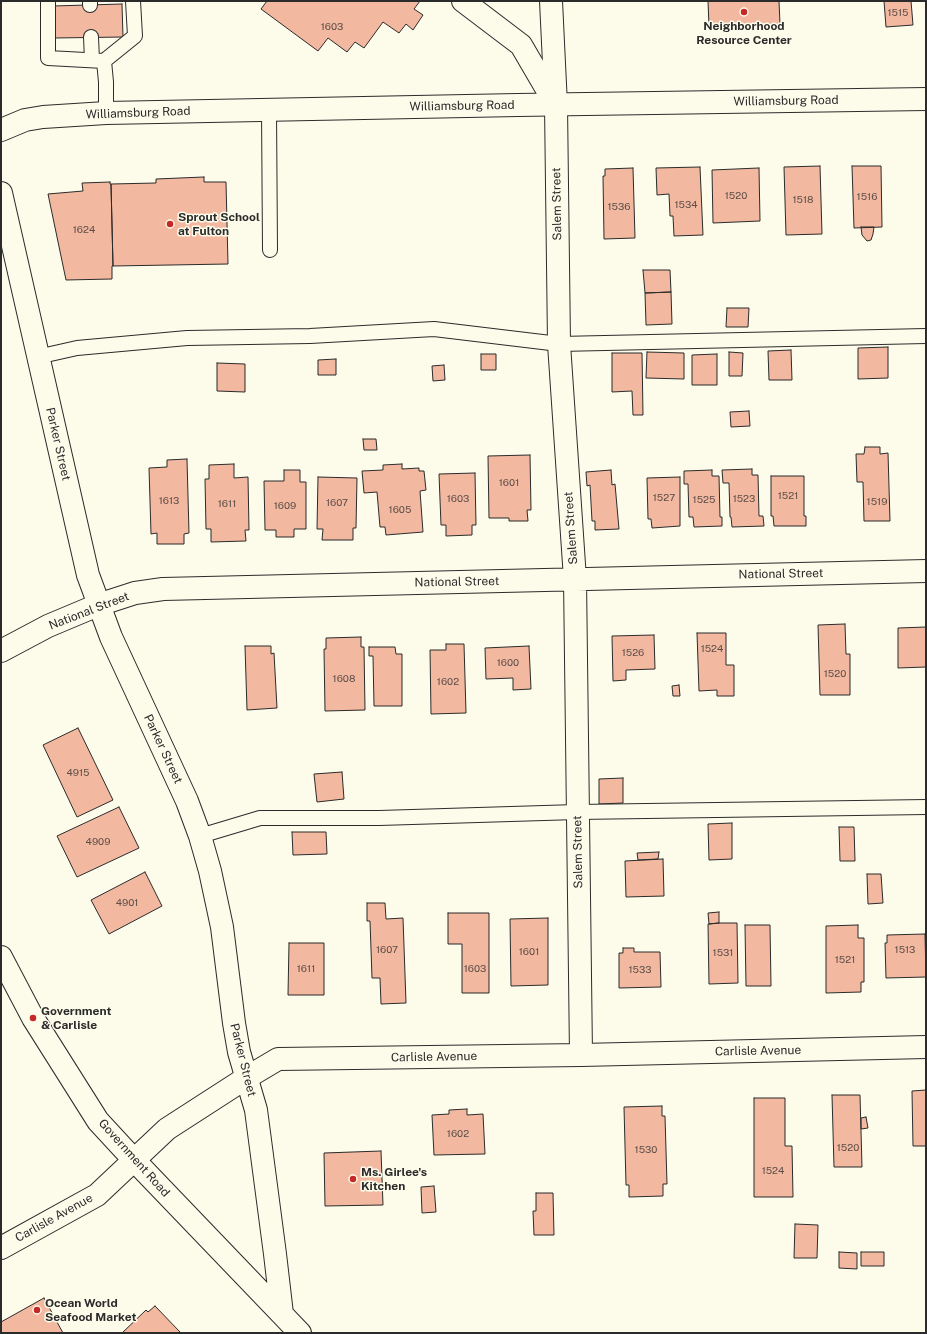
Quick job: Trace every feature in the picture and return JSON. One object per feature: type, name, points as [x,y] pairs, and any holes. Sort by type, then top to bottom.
[{"type":"main road","points":[[463,1],[521,45],[556,105]]},
{"type":"main road","name":"Salem Street","points":[[551,1],[556,105],[559,344],[574,579],[581,1055]]},
{"type":"main road","name":"Williamsburg Road","points":[[1,130],[25,120],[43,117],[106,113],[926,100]]},
{"type":"main road","name":"Parker Street","points":[[1,193],[37,357],[88,575],[111,637],[187,801],[200,836],[210,871],[219,908],[239,1052],[256,1110],[282,1314]]},
{"type":"main road","name":"National Street","points":[[1,651],[48,626],[98,605],[135,593],[163,589],[926,571]]},
{"type":"main road","name":"Government Road","points":[[1,957],[33,1018],[98,1120],[134,1160],[300,1333]]},
{"type":"main road","name":"Carlisle Avenue","points":[[1,1248],[97,1195],[167,1129],[278,1059],[581,1055],[926,1047]]},
{"type":"lane","points":[[48,1],[48,58],[98,60],[135,36],[133,1]]},
{"type":"lane","points":[[91,37],[98,60],[106,113]]},
{"type":"lane","points":[[269,110],[270,250]]},
{"type":"lane","points":[[37,357],[77,348],[187,338],[310,336],[434,329],[559,344],[926,336]]},
{"type":"lane","points":[[200,836],[260,818],[378,818],[578,812],[926,806]]},
{"type":"building","points":[[267,1],[420,1],[414,9],[423,15],[413,30],[406,24],[399,33],[383,22],[364,48],[355,42],[347,52],[328,38],[318,51],[261,9]]},
{"type":"building","name":"Neighborhood Resource Center","points":[[708,1],[779,1],[780,24],[709,26]]},
{"type":"building","points":[[884,1],[911,1],[913,25],[886,27]]},
{"type":"building","points":[[122,4],[123,37],[54,38],[53,6]]},
{"type":"building","points":[[820,166],[822,234],[786,235],[784,167]]},
{"type":"building","points":[[852,166],[881,166],[882,227],[854,228]]},
{"type":"building","points":[[700,167],[703,235],[674,236],[673,216],[670,216],[669,194],[657,195],[656,168]]},
{"type":"building","points":[[633,168],[635,238],[604,239],[603,176],[605,176],[605,169]]},
{"type":"building","points":[[759,168],[760,221],[713,223],[712,170]]},
{"type":"building","name":"Sprout School at Fulton","points":[[204,177],[204,182],[226,182],[228,264],[113,266],[111,184],[156,183],[156,179]]},
{"type":"building","points":[[110,182],[113,266],[112,279],[66,280],[48,194],[83,191],[82,183]]},
{"type":"building","points":[[861,227],[874,227],[871,240],[867,241],[862,235]]},
{"type":"building","points":[[643,270],[670,270],[671,292],[645,293]]},
{"type":"building","points":[[671,292],[672,324],[646,325],[645,293]]},
{"type":"building","points":[[727,308],[749,308],[748,327],[726,327]]},
{"type":"building","points":[[888,347],[888,378],[858,379],[858,348]]},
{"type":"building","points":[[791,350],[792,380],[769,380],[768,351]]},
{"type":"building","points":[[647,352],[684,353],[684,379],[646,378]]},
{"type":"building","points":[[729,352],[743,353],[742,376],[729,376]]},
{"type":"building","points":[[612,353],[642,353],[643,415],[633,415],[632,391],[612,392]]},
{"type":"building","points":[[481,354],[496,354],[496,370],[481,370]]},
{"type":"building","points":[[717,354],[717,385],[692,385],[692,355]]},
{"type":"building","points":[[336,359],[336,375],[318,375],[318,360]]},
{"type":"building","points":[[217,363],[245,364],[245,392],[217,391]]},
{"type":"building","points":[[444,365],[445,380],[433,381],[432,366]]},
{"type":"building","points":[[749,411],[750,426],[731,427],[730,412]]},
{"type":"building","points":[[363,439],[376,439],[377,450],[364,450]]},
{"type":"building","points":[[865,447],[880,447],[880,454],[888,453],[890,521],[864,521],[863,482],[857,482],[856,454],[864,454]]},
{"type":"building","points":[[530,455],[531,510],[527,510],[528,521],[509,521],[509,518],[489,518],[488,456]]},
{"type":"building","points":[[187,459],[189,533],[184,534],[184,544],[157,544],[157,533],[151,534],[149,468],[167,467],[167,460]]},
{"type":"building","points":[[234,464],[234,478],[248,477],[249,530],[245,530],[246,541],[211,542],[211,529],[206,529],[205,479],[209,479],[209,465]]},
{"type":"building","points":[[402,464],[402,469],[419,468],[419,471],[424,471],[426,490],[420,491],[423,532],[386,535],[385,527],[380,527],[377,492],[364,493],[362,471],[383,470],[383,465]]},
{"type":"building","points":[[752,469],[752,475],[758,475],[759,516],[763,516],[764,526],[732,527],[730,517],[729,483],[723,483],[722,470]]},
{"type":"building","points":[[284,470],[300,470],[300,482],[306,482],[306,529],[294,529],[294,537],[276,537],[276,530],[265,530],[264,481],[284,481]]},
{"type":"building","points":[[611,470],[612,485],[615,484],[619,529],[595,530],[595,521],[592,521],[590,485],[587,486],[586,472]]},
{"type":"building","points":[[712,470],[712,476],[719,476],[720,517],[722,517],[722,526],[694,527],[693,517],[689,517],[688,484],[684,484],[684,471]]},
{"type":"building","points":[[475,473],[476,525],[472,525],[472,535],[446,536],[446,525],[441,525],[439,474]]},
{"type":"building","points":[[771,476],[804,476],[804,516],[806,516],[806,526],[774,526],[773,516],[771,516]]},
{"type":"building","points":[[318,477],[357,478],[356,528],[353,528],[353,540],[322,540],[323,529],[317,529]]},
{"type":"building","points":[[680,477],[680,526],[652,528],[651,519],[648,519],[647,478]]},
{"type":"building","points":[[845,624],[846,654],[850,654],[850,695],[820,695],[818,625]]},
{"type":"building","points":[[926,627],[926,667],[898,668],[898,628]]},
{"type":"building","points":[[697,633],[726,633],[726,665],[734,665],[734,696],[717,696],[717,690],[699,691]]},
{"type":"building","points":[[654,635],[655,669],[626,670],[626,680],[613,681],[612,636]]},
{"type":"building","points":[[361,637],[361,647],[364,647],[365,710],[325,711],[324,649],[326,649],[326,638]]},
{"type":"building","points":[[446,644],[464,644],[466,713],[431,714],[430,650],[446,650]]},
{"type":"building","points":[[245,646],[271,646],[271,654],[274,653],[277,708],[247,710]]},
{"type":"building","points":[[529,646],[531,689],[513,690],[513,678],[486,679],[485,648]]},
{"type":"building","points":[[369,647],[395,647],[396,654],[402,654],[402,706],[374,706],[373,656],[369,656]]},
{"type":"building","points":[[679,685],[680,696],[673,696],[672,686]]},
{"type":"building","points":[[78,728],[113,800],[77,817],[43,745]]},
{"type":"building","points":[[342,772],[344,799],[317,802],[314,774]]},
{"type":"building","points":[[623,778],[623,803],[599,804],[599,779]]},
{"type":"building","points":[[119,807],[139,848],[77,877],[57,836]]},
{"type":"building","points":[[732,823],[732,859],[709,860],[708,824]]},
{"type":"building","points":[[839,827],[854,827],[855,861],[840,861]]},
{"type":"building","points":[[292,832],[326,832],[327,854],[293,855]]},
{"type":"building","points":[[659,852],[658,859],[638,860],[637,853]]},
{"type":"building","points":[[663,859],[664,896],[626,897],[625,861]]},
{"type":"building","points":[[145,872],[162,906],[109,934],[91,900]]},
{"type":"building","points":[[867,874],[881,874],[883,903],[868,904]]},
{"type":"building","points":[[367,903],[385,903],[386,919],[403,918],[406,1003],[381,1004],[380,978],[372,978],[370,921],[367,921]]},
{"type":"building","points":[[719,912],[719,923],[709,924],[708,913]]},
{"type":"building","points":[[448,913],[489,913],[489,993],[462,993],[462,944],[448,944]]},
{"type":"building","points":[[548,918],[548,985],[511,986],[510,919]]},
{"type":"building","points":[[737,923],[738,983],[709,984],[708,924]]},
{"type":"building","points":[[745,925],[770,925],[771,986],[746,986]]},
{"type":"building","points":[[858,925],[858,938],[864,938],[864,982],[861,982],[861,992],[826,993],[826,926]]},
{"type":"building","points":[[925,934],[926,977],[886,978],[885,943],[887,943],[887,935]]},
{"type":"building","points":[[289,943],[324,943],[324,995],[288,995]]},
{"type":"building","points":[[623,948],[634,948],[634,952],[660,952],[661,987],[619,988],[619,953],[623,953]]},
{"type":"building","points":[[926,1090],[926,1146],[913,1146],[912,1091]]},
{"type":"building","points":[[832,1095],[860,1095],[862,1167],[834,1167]]},
{"type":"building","points":[[754,1098],[785,1098],[785,1146],[792,1146],[793,1197],[754,1197]]},
{"type":"building","points":[[662,1106],[662,1116],[665,1116],[667,1184],[663,1184],[663,1196],[629,1197],[629,1185],[626,1185],[624,1107]]},
{"type":"building","points":[[467,1109],[467,1115],[483,1114],[485,1154],[434,1155],[432,1115],[449,1114],[449,1110]]},
{"type":"building","points":[[866,1117],[868,1128],[861,1129],[861,1118]]},
{"type":"building","name":"Ms. Girlee's Kitchen","points":[[381,1151],[383,1205],[325,1206],[324,1153]]},
{"type":"building","points":[[434,1186],[436,1212],[422,1213],[421,1187]]},
{"type":"building","points":[[536,1193],[553,1193],[554,1235],[534,1235],[533,1211],[536,1211]]},
{"type":"building","points":[[795,1224],[818,1225],[817,1258],[794,1258]]},
{"type":"building","points":[[839,1252],[857,1253],[857,1269],[839,1268]]},
{"type":"building","points":[[861,1252],[884,1252],[884,1266],[861,1266]]},
{"type":"building","name":"Ocean World Seafood Market","points":[[44,1298],[63,1333],[1,1333],[1,1322]]},
{"type":"building","points":[[155,1306],[180,1332],[122,1333],[146,1310],[148,1312]]},
{"type":"place","name":"Neighborhood Resource Center","points":[[744,12]]},
{"type":"place","name":"Sprout School at Fulton","points":[[170,224]]},
{"type":"place","name":"Government & Carlisle","points":[[33,1018]]},
{"type":"place","name":"Ms. Girlee's Kitchen","points":[[353,1179]]},
{"type":"place","name":"Ocean World Seafood Market","points":[[37,1310]]}]
